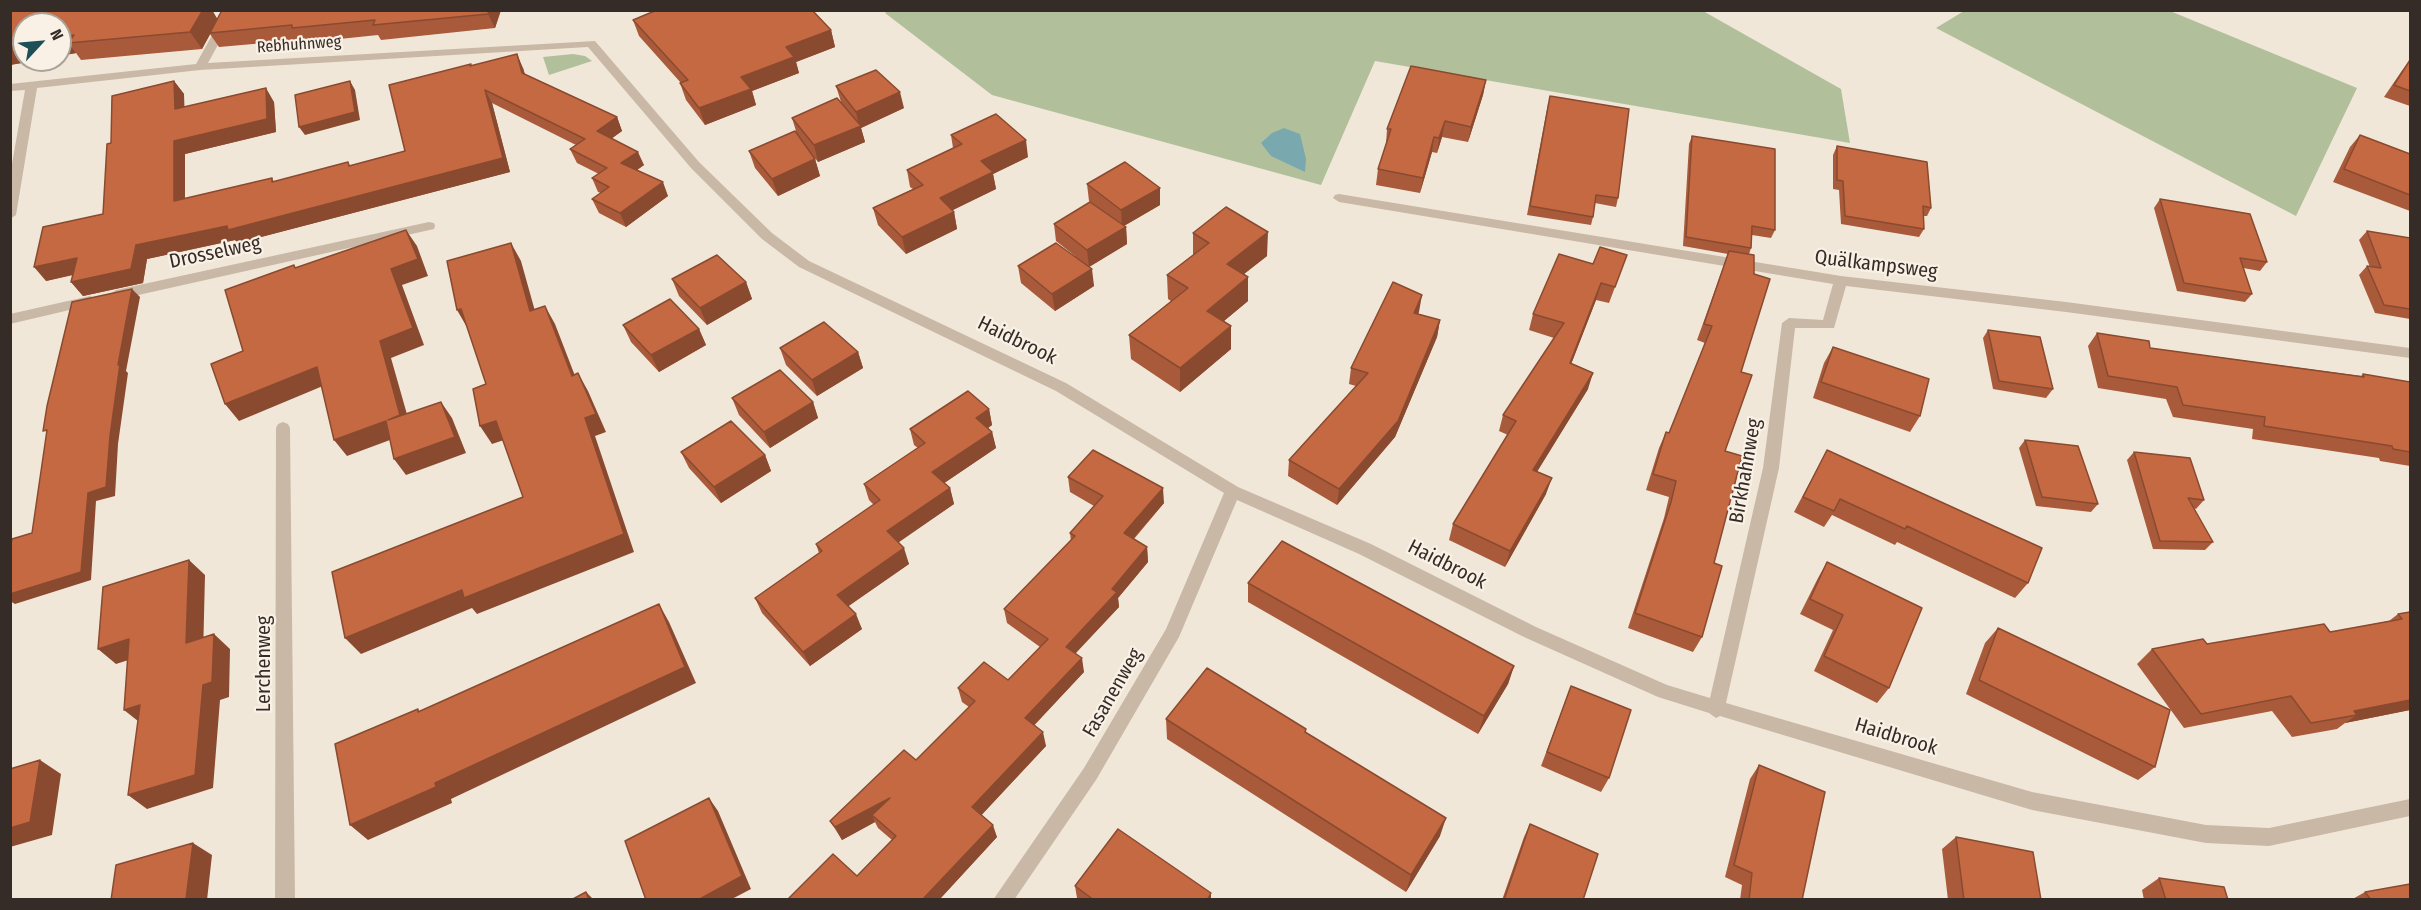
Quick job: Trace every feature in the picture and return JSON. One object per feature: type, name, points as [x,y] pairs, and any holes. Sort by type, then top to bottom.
[{"type":"street","points":[[200,67],[232,10]]},
{"type":"street","name":"Rebhuhnweg","points":[[10,88],[200,67],[591,43]]},
{"type":"street","name":"Haidbrook","points":[[591,43],[695,165],[766,236],[804,264],[1060,387],[1233,491],[1365,549],[1530,632],[1664,692],[1716,710],[1837,742],[2032,801],[2206,834],[2269,837],[2410,808]]},
{"type":"street","points":[[10,215],[32,85]]},
{"type":"street","name":"Quälkampsweg","points":[[1339,198],[1841,281],[2066,306],[2410,353]]},
{"type":"street","name":"Drosselweg","points":[[10,319],[429,226]]},
{"type":"street","name":"Birkhahnweg","points":[[1716,710],[1771,468],[1788,323],[1829,325],[1830,312],[1841,281]]},
{"type":"street","name":"Lerchenweg","points":[[284,428],[285,900]]},
{"type":"street","name":"Fasanenweg","points":[[1002,900],[1090,774],[1173,632],[1233,491]]},
{"type":"green space","points":[[887,10],[1703,11],[1841,89],[1850,143],[1375,61],[1321,185],[992,95],[885,13]]},
{"type":"green space","points":[[1964,11],[2170,11],[2357,88],[2296,216],[1936,28]]},
{"type":"green space","points":[[573,54],[585,56],[592,61],[549,75],[543,57]]},
{"type":"water","points":[[1284,128],[1300,134],[1306,159],[1305,172],[1271,156],[1261,143],[1272,133]]},
{"type":"building","points":[[10,10],[203,10],[190,32],[72,43],[74,35],[72,35],[72,12],[12,12],[12,46],[10,46]]},
{"type":"building","points":[[222,10],[489,10],[488,14],[373,25],[375,20],[210,33]]},
{"type":"building","points":[[657,10],[812,10],[831,30],[786,47],[794,57],[741,77],[751,89],[699,108],[680,83],[688,80],[633,20]]},
{"type":"building","points":[[517,54],[522,73],[617,117],[597,131],[638,152],[621,163],[663,182],[620,213],[592,199],[609,187],[592,178],[607,168],[570,149],[585,139],[485,90],[503,158],[228,230],[227,226],[136,245],[131,269],[71,282],[77,258],[34,267],[43,227],[103,214],[107,144],[111,143],[112,96],[174,81],[175,109],[266,88],[267,119],[174,141],[174,201],[272,178],[272,182],[348,162],[349,166],[405,151],[389,85]]},
{"type":"building","points":[[2410,60],[2410,91],[2394,85]]},
{"type":"building","points":[[1411,66],[1486,80],[1471,127],[1445,121],[1439,138],[1434,137],[1423,178],[1378,169],[1391,129],[1387,129]]},
{"type":"building","points":[[876,70],[900,92],[856,112],[836,86]]},
{"type":"building","points":[[350,81],[355,112],[299,127],[295,95]]},
{"type":"building","points":[[1550,96],[1629,109],[1618,198],[1596,195],[1593,217],[1530,206]]},
{"type":"building","points":[[837,98],[861,126],[814,145],[792,118]]},
{"type":"building","points":[[996,114],[1026,140],[981,161],[993,172],[940,198],[954,212],[902,237],[873,208],[923,185],[907,170],[962,144],[951,135]]},
{"type":"building","points":[[795,131],[815,159],[772,179],[749,151]]},
{"type":"building","points":[[2360,135],[2410,154],[2410,195],[2344,169]]},
{"type":"building","points":[[1692,136],[1775,149],[1775,230],[1752,226],[1751,248],[1686,237]]},
{"type":"building","points":[[1837,146],[1927,162],[1931,208],[1923,206],[1924,229],[1845,216],[1843,181],[1837,180]]},
{"type":"building","points":[[1125,162],[1160,188],[1121,210],[1087,184]]},
{"type":"building","points":[[2160,199],[2250,214],[2267,262],[2240,258],[2252,294],[2184,283]]},
{"type":"building","points":[[1090,202],[1126,227],[1087,250],[1054,224]]},
{"type":"building","points":[[1226,207],[1268,232],[1227,264],[1248,277],[1207,311],[1231,326],[1180,368],[1129,335],[1188,288],[1167,275],[1209,243],[1193,233]]},
{"type":"building","points":[[406,230],[418,259],[391,269],[413,328],[380,341],[400,415],[388,420],[441,402],[455,437],[394,459],[386,421],[334,440],[317,367],[225,404],[211,364],[243,351],[225,290],[294,265],[295,268]]},
{"type":"building","points":[[2367,231],[2410,238],[2410,309],[2384,305],[2367,266],[2381,268]]},
{"type":"building","points":[[511,243],[530,311],[545,306],[572,376],[578,373],[596,414],[585,418],[624,534],[464,598],[462,590],[345,638],[332,572],[523,497],[496,421],[480,426],[473,389],[486,384],[461,309],[457,310],[447,261]]},
{"type":"building","points":[[1056,243],[1092,269],[1052,294],[1018,266]]},
{"type":"building","points":[[1600,247],[1627,255],[1615,287],[1601,283],[1570,363],[1593,373],[1533,470],[1552,478],[1510,551],[1453,524],[1516,421],[1503,415],[1564,323],[1533,314],[1559,254],[1593,264]]},
{"type":"building","points":[[1729,251],[1754,255],[1754,274],[1770,279],[1741,372],[1752,375],[1725,451],[1742,456],[1714,563],[1722,566],[1702,637],[1635,613],[1676,481],[1653,474],[1666,432],[1669,433],[1712,326],[1704,324]]},
{"type":"building","points":[[717,255],[746,282],[700,308],[672,279]]},
{"type":"building","points":[[1393,282],[1422,295],[1414,313],[1440,320],[1398,421],[1339,489],[1289,460],[1368,373],[1351,368]]},
{"type":"building","points":[[132,289],[118,365],[120,364],[106,487],[88,493],[81,572],[10,594],[12,539],[32,533],[47,430],[43,431],[47,406],[72,302]]},
{"type":"building","points":[[670,299],[699,329],[651,355],[623,325]]},
{"type":"building","points":[[824,322],[858,352],[812,380],[780,348]]},
{"type":"building","points":[[1988,330],[2040,337],[2053,389],[1999,381]]},
{"type":"building","points":[[2097,333],[2149,341],[2150,348],[2364,377],[2363,374],[2410,382],[2410,452],[2393,449],[2392,446],[2264,426],[2265,417],[2183,405],[2177,387],[2108,376]]},
{"type":"building","points":[[1833,347],[1929,379],[1920,416],[1821,382]]},
{"type":"building","points":[[780,370],[813,402],[764,432],[732,398]]},
{"type":"building","points":[[968,391],[989,409],[976,418],[992,432],[932,472],[950,488],[887,531],[904,548],[837,595],[856,614],[803,652],[755,598],[822,551],[816,544],[880,500],[864,484],[925,443],[910,429]]},
{"type":"building","points":[[731,421],[765,455],[714,487],[681,452]]},
{"type":"building","points":[[2025,440],[2078,446],[2098,504],[2042,497]]},
{"type":"building","points":[[1093,450],[1163,488],[1124,533],[1147,547],[1112,589],[1117,592],[1066,647],[1082,658],[1025,718],[1043,732],[972,807],[993,825],[922,900],[787,900],[833,854],[857,876],[896,836],[872,815],[890,798],[835,827],[830,821],[904,750],[916,760],[975,701],[958,688],[984,662],[1008,680],[1048,639],[1004,609],[1075,536],[1070,533],[1103,496],[1068,477]]},
{"type":"building","points":[[1827,450],[2042,548],[2028,583],[1907,526],[1905,529],[1840,499],[1834,511],[1803,497]]},
{"type":"building","points":[[2134,452],[2190,458],[2204,500],[2188,498],[2213,542],[2160,541]]},
{"type":"building","points":[[1282,541],[1514,666],[1484,716],[1248,583]]},
{"type":"building","points":[[189,560],[186,643],[214,634],[212,682],[203,685],[195,775],[128,795],[140,705],[124,710],[129,639],[98,649],[103,587]]},
{"type":"building","points":[[1827,562],[1922,608],[1889,688],[1824,656],[1843,615],[1810,599]]},
{"type":"building","points":[[659,604],[685,667],[435,783],[436,787],[350,825],[335,744],[418,709],[418,712]]},
{"type":"building","points":[[2410,612],[2410,700],[2354,711],[2357,715],[2311,723],[2291,696],[2201,714],[2152,649],[2203,639],[2207,644],[2324,624],[2330,632],[2402,619],[2398,614]]},
{"type":"building","points":[[1998,628],[2170,710],[2155,767],[1979,680]]},
{"type":"building","points":[[1207,668],[1306,729],[1305,732],[1446,818],[1411,875],[1166,719]]},
{"type":"building","points":[[1571,686],[1631,710],[1609,778],[1547,752]]},
{"type":"building","points":[[40,760],[30,822],[10,828],[10,769]]},
{"type":"building","points":[[1759,765],[1825,792],[1802,900],[1749,900],[1752,873],[1734,865]]},
{"type":"building","points":[[709,798],[742,876],[698,900],[646,900],[625,841]]},
{"type":"building","points":[[1530,824],[1598,854],[1583,900],[1504,900]]},
{"type":"building","points":[[1118,829],[1211,893],[1207,900],[1094,900],[1075,886]]},
{"type":"building","points":[[1956,837],[2033,852],[2041,900],[1964,900]]},
{"type":"building","points":[[193,843],[186,899],[111,900],[116,865]]},
{"type":"building","points":[[2159,878],[2224,887],[2228,900],[2166,900]]},
{"type":"building","points":[[2410,884],[2410,900],[2371,900],[2365,892]]},
{"type":"building","points":[[586,892],[589,900],[571,900]]}]
